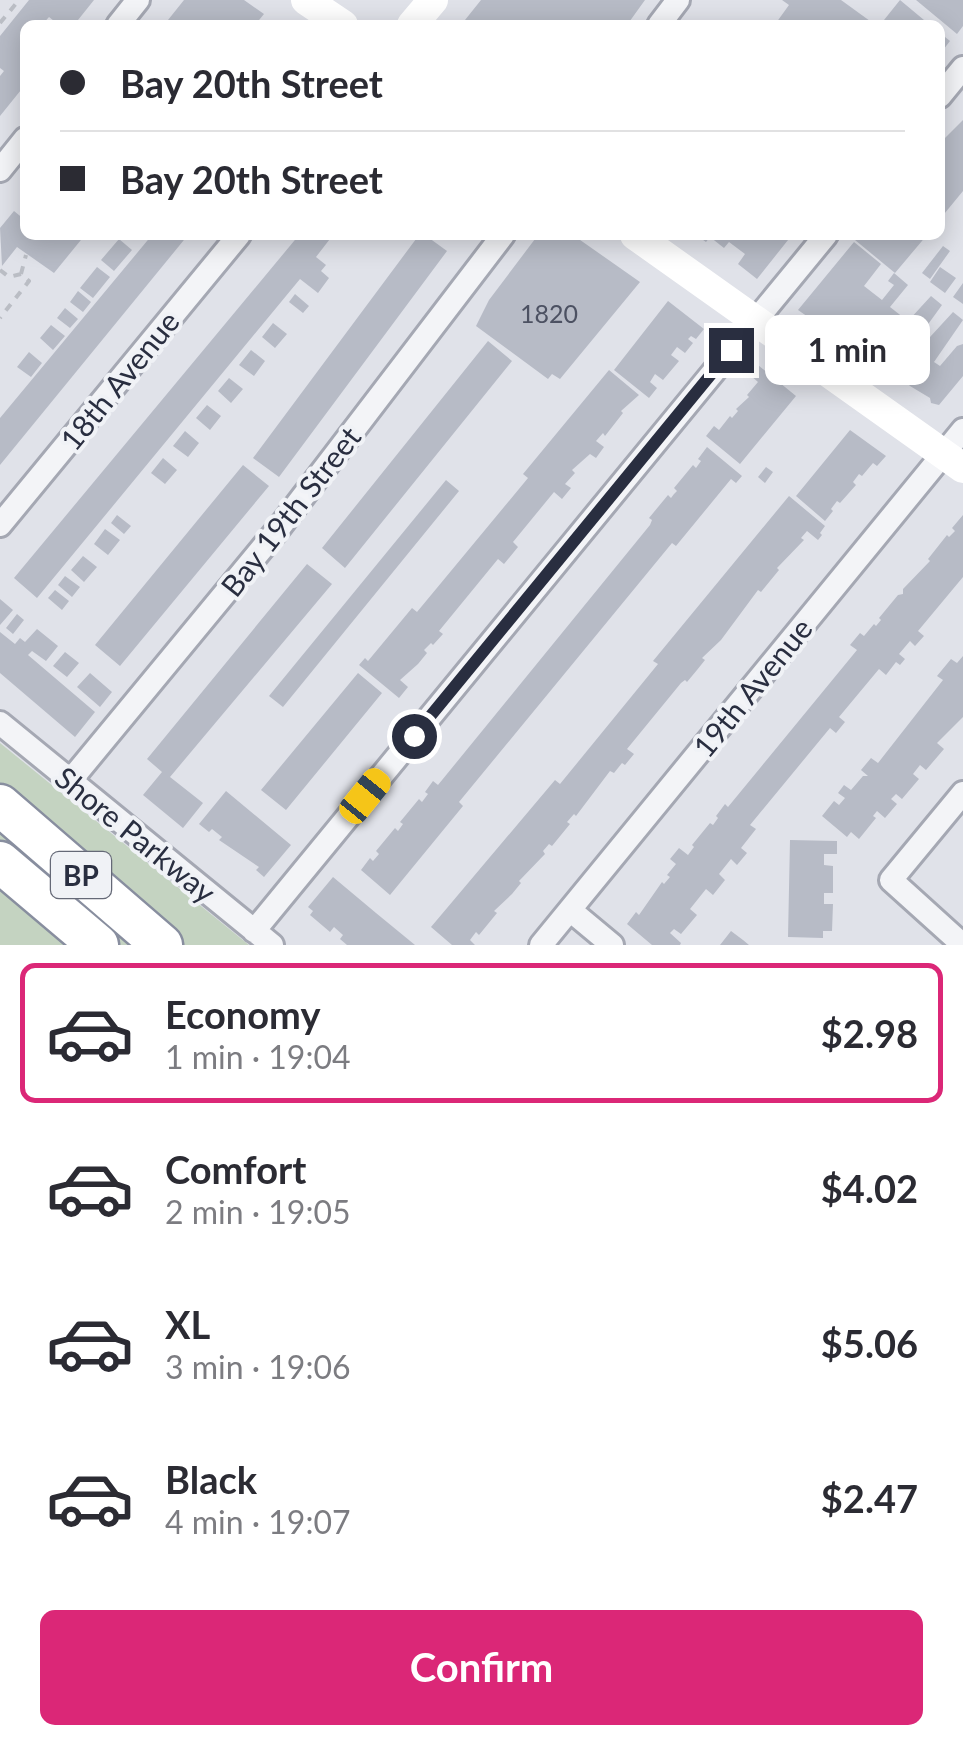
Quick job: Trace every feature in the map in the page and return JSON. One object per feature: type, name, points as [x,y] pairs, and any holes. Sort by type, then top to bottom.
[{"type":"highway","name":"BP","points":[[0,805],[162,945]]},
{"type":"highway","name":"BP","points":[[0,862],[98,945]]},
{"type":"main road","points":[[306,0],[335,20]]},
{"type":"main road","points":[[416,20],[433,0]]},
{"type":"main road","points":[[642,240],[953,461]]},
{"type":"street","points":[[122,20],[138,0]]},
{"type":"street","points":[[663,20],[678,0]]},
{"type":"street","points":[[945,90],[963,68]]},
{"type":"street","points":[[0,170],[20,145]]},
{"type":"street","name":"18th Avenue","points":[[0,526],[235,240]]},
{"type":"street","name":"Bay 19th Street","points":[[70,781],[278,528],[499,240]]},
{"type":"street","points":[[263,938],[822,240]]},
{"type":"street","name":"19th Avenue","points":[[541,945],[953,461],[963,430]]},
{"type":"street","name":"Shore Parkway","points":[[0,723],[263,938]]},
{"type":"street","points":[[963,792],[891,880],[963,945]]},
{"type":"street","points":[[570,910],[612,945]]},
{"type":"path","points":[[0,23],[19,0]]},
{"type":"path","points":[[21,274],[26,255]]},
{"type":"path","points":[[0,270],[9,277],[21,274]]},
{"type":"path","points":[[0,318],[29,282],[21,274]]},
{"type":"green space","points":[[0,743],[249,945],[0,945]]},
{"type":"building","points":[[29,0],[94,0],[78,20],[20,20],[20,91],[0,116],[0,76],[4,71],[0,68],[0,36]]},
{"type":"building","points":[[184,0],[244,0],[264,14],[259,20],[168,20]]},
{"type":"building","points":[[481,0],[645,0],[631,20],[465,20]]},
{"type":"building","points":[[782,0],[841,0],[869,20],[778,20],[789,5]]},
{"type":"building","points":[[900,0],[924,20],[884,20]]},
{"type":"building","points":[[916,0],[963,0],[963,26],[957,34],[945,20]]},
{"type":"building","points":[[963,120],[963,191],[945,213],[945,138]]},
{"type":"building","points":[[14,211],[20,216],[20,240],[81,240],[54,273],[17,247],[2,266],[0,228]]},
{"type":"building","points":[[118,240],[132,250],[114,271],[101,260]]},
{"type":"building","points":[[148,240],[184,240],[0,465],[0,418]]},
{"type":"building","points":[[295,240],[329,240],[316,257],[326,265],[321,271],[329,278],[318,293],[300,279],[37,598],[14,578]]},
{"type":"building","points":[[415,240],[432,240],[447,251],[279,477],[253,458]]},
{"type":"building","points":[[534,240],[580,240],[640,282],[560,379],[552,374],[548,379],[476,326],[489,300]]},
{"type":"building","points":[[714,240],[788,240],[757,279],[738,264],[745,254],[729,242],[724,248]]},
{"type":"building","points":[[855,240],[923,240],[895,273]]},
{"type":"building","points":[[854,242],[881,264],[864,286],[882,300],[894,285],[888,281],[894,273],[908,285],[890,307],[904,318],[895,329],[898,332],[931,296],[942,305],[913,345],[919,349],[953,312],[963,320],[934,362],[940,366],[963,344],[963,376],[939,405],[931,403],[930,398],[910,386],[883,360],[875,363],[798,310]]},
{"type":"building","points":[[943,246],[950,251],[930,279],[922,273]]},
{"type":"building","points":[[97,267],[110,277],[93,298],[80,288]]},
{"type":"building","points":[[940,267],[956,278],[945,293],[930,282]]},
{"type":"building","points":[[963,283],[963,304],[953,297]]},
{"type":"building","points":[[78,291],[91,302],[83,312],[70,302]]},
{"type":"building","points":[[295,294],[309,306],[303,313],[289,302]]},
{"type":"building","points":[[668,301],[704,329],[696,339],[688,339],[693,343],[685,353],[677,347],[671,355],[679,361],[663,380],[655,374],[650,382],[657,388],[649,398],[614,370]]},
{"type":"building","points":[[65,308],[78,319],[70,328],[57,318]]},
{"type":"building","points":[[273,323],[287,334],[275,348],[262,337]]},
{"type":"building","points":[[51,325],[65,336],[53,350],[40,338]]},
{"type":"building","points":[[488,341],[512,361],[345,568],[322,548]]},
{"type":"building","points":[[251,350],[265,361],[254,376],[239,365]]},
{"type":"building","points":[[29,352],[42,363],[31,377],[17,367]]},
{"type":"building","points":[[758,365],[796,396],[740,464],[706,436],[714,426],[719,430],[749,397],[758,382],[750,375]]},
{"type":"building","points":[[609,370],[639,395],[621,411],[605,436],[603,433],[596,441],[604,447],[596,458],[590,454],[572,470],[575,473],[565,484],[571,488],[562,499],[554,492],[513,542],[518,547],[504,564],[498,559],[439,631],[443,634],[400,680],[408,687],[399,698],[359,665],[365,658],[368,661],[412,608],[417,612],[528,478],[523,474]]},
{"type":"building","points":[[229,378],[243,389],[231,403],[218,391]]},
{"type":"building","points":[[207,405],[221,416],[210,430],[196,418]]},
{"type":"building","points":[[850,430],[886,456],[862,476],[859,474],[853,482],[856,485],[840,503],[837,501],[825,521],[796,496]]},
{"type":"building","points":[[185,431],[199,443],[188,457],[173,446]]},
{"type":"building","points":[[707,447],[742,476],[736,483],[731,479],[676,546],[672,543],[459,802],[463,806],[390,895],[361,870],[379,854],[376,851],[395,828],[398,831],[403,824],[400,822],[419,799],[422,802],[433,781],[438,785],[650,525],[649,518],[668,495],[671,498],[677,491],[674,488],[693,465],[696,468]]},
{"type":"building","points":[[163,458],[177,470],[165,484],[151,473]]},
{"type":"building","points":[[243,465],[269,486],[120,666],[95,645]]},
{"type":"building","points":[[766,467],[773,472],[765,483],[758,477]]},
{"type":"building","points":[[446,480],[459,491],[283,707],[269,696]]},
{"type":"building","points":[[789,496],[825,526],[822,535],[818,540],[807,531],[801,538],[804,540],[702,658],[705,660],[697,670],[687,682],[681,683],[627,749],[634,754],[625,765],[622,763],[614,773],[610,771],[552,846],[549,844],[545,854],[494,911],[497,913],[479,935],[476,932],[470,940],[475,945],[452,945],[431,927],[555,780],[560,784],[658,664],[653,661]]},
{"type":"building","points":[[117,515],[131,526],[124,534],[111,523]]},
{"type":"building","points":[[963,515],[963,577],[918,631],[924,636],[915,646],[910,641],[899,654],[905,659],[900,665],[896,662],[886,675],[879,669],[839,717],[845,722],[836,733],[830,728],[750,825],[756,829],[741,848],[747,853],[737,865],[731,859],[719,874],[725,880],[713,895],[706,889],[690,909],[697,915],[681,934],[674,929],[670,933],[680,945],[652,945],[627,924],[670,877],[667,875],[676,864],[670,859],[679,848],[688,855],[725,804],[728,807],[857,650],[850,645],[860,633],[864,636],[876,626],[947,535],[955,531],[952,528]]},
{"type":"building","points":[[105,529],[120,540],[108,555],[94,544]]},
{"type":"building","points":[[83,556],[97,567],[84,582],[71,570]]},
{"type":"building","points":[[307,564],[332,584],[170,777],[203,803],[183,828],[143,795],[162,772],[147,759]]},
{"type":"building","points":[[65,576],[80,587],[72,597],[58,585]]},
{"type":"building","points":[[55,590],[69,601],[62,610],[48,598]]},
{"type":"building","points":[[0,599],[13,610],[0,625]]},
{"type":"building","points":[[17,614],[24,620],[13,634],[6,628]]},
{"type":"building","points":[[37,629],[58,646],[46,661],[32,651],[28,655],[95,712],[75,737],[0,673],[0,632],[15,644],[20,638],[25,642]]},
{"type":"building","points":[[65,652],[79,663],[67,677],[53,666]]},
{"type":"building","points":[[963,656],[963,717],[937,743],[944,749],[926,770],[920,765],[913,774],[919,779],[902,799],[896,794],[891,799],[897,804],[885,818],[877,811],[859,839],[851,832],[847,837],[822,816],[834,801],[839,805],[845,798],[838,793],[844,785],[851,790],[863,776],[868,776],[861,770],[871,758],[878,763],[943,680],[937,676],[951,659],[957,663]]},
{"type":"building","points":[[90,673],[112,692],[100,707],[77,687]]},
{"type":"building","points":[[358,673],[382,693],[286,810],[261,790]]},
{"type":"building","points":[[226,791],[291,845],[264,877],[256,870],[259,867],[219,840],[222,837],[212,829],[209,832],[199,824]]},
{"type":"building","points":[[790,840],[837,841],[837,854],[824,854],[824,865],[833,866],[833,893],[824,893],[824,904],[833,904],[832,931],[823,931],[823,938],[788,937]]},
{"type":"building","points":[[333,877],[415,945],[347,945],[334,927],[330,932],[310,915],[313,911],[308,907]]},
{"type":"building","points":[[731,931],[743,940],[749,945],[720,945]]},
{"type":"route","points":[[414,736],[731,350]]}]
